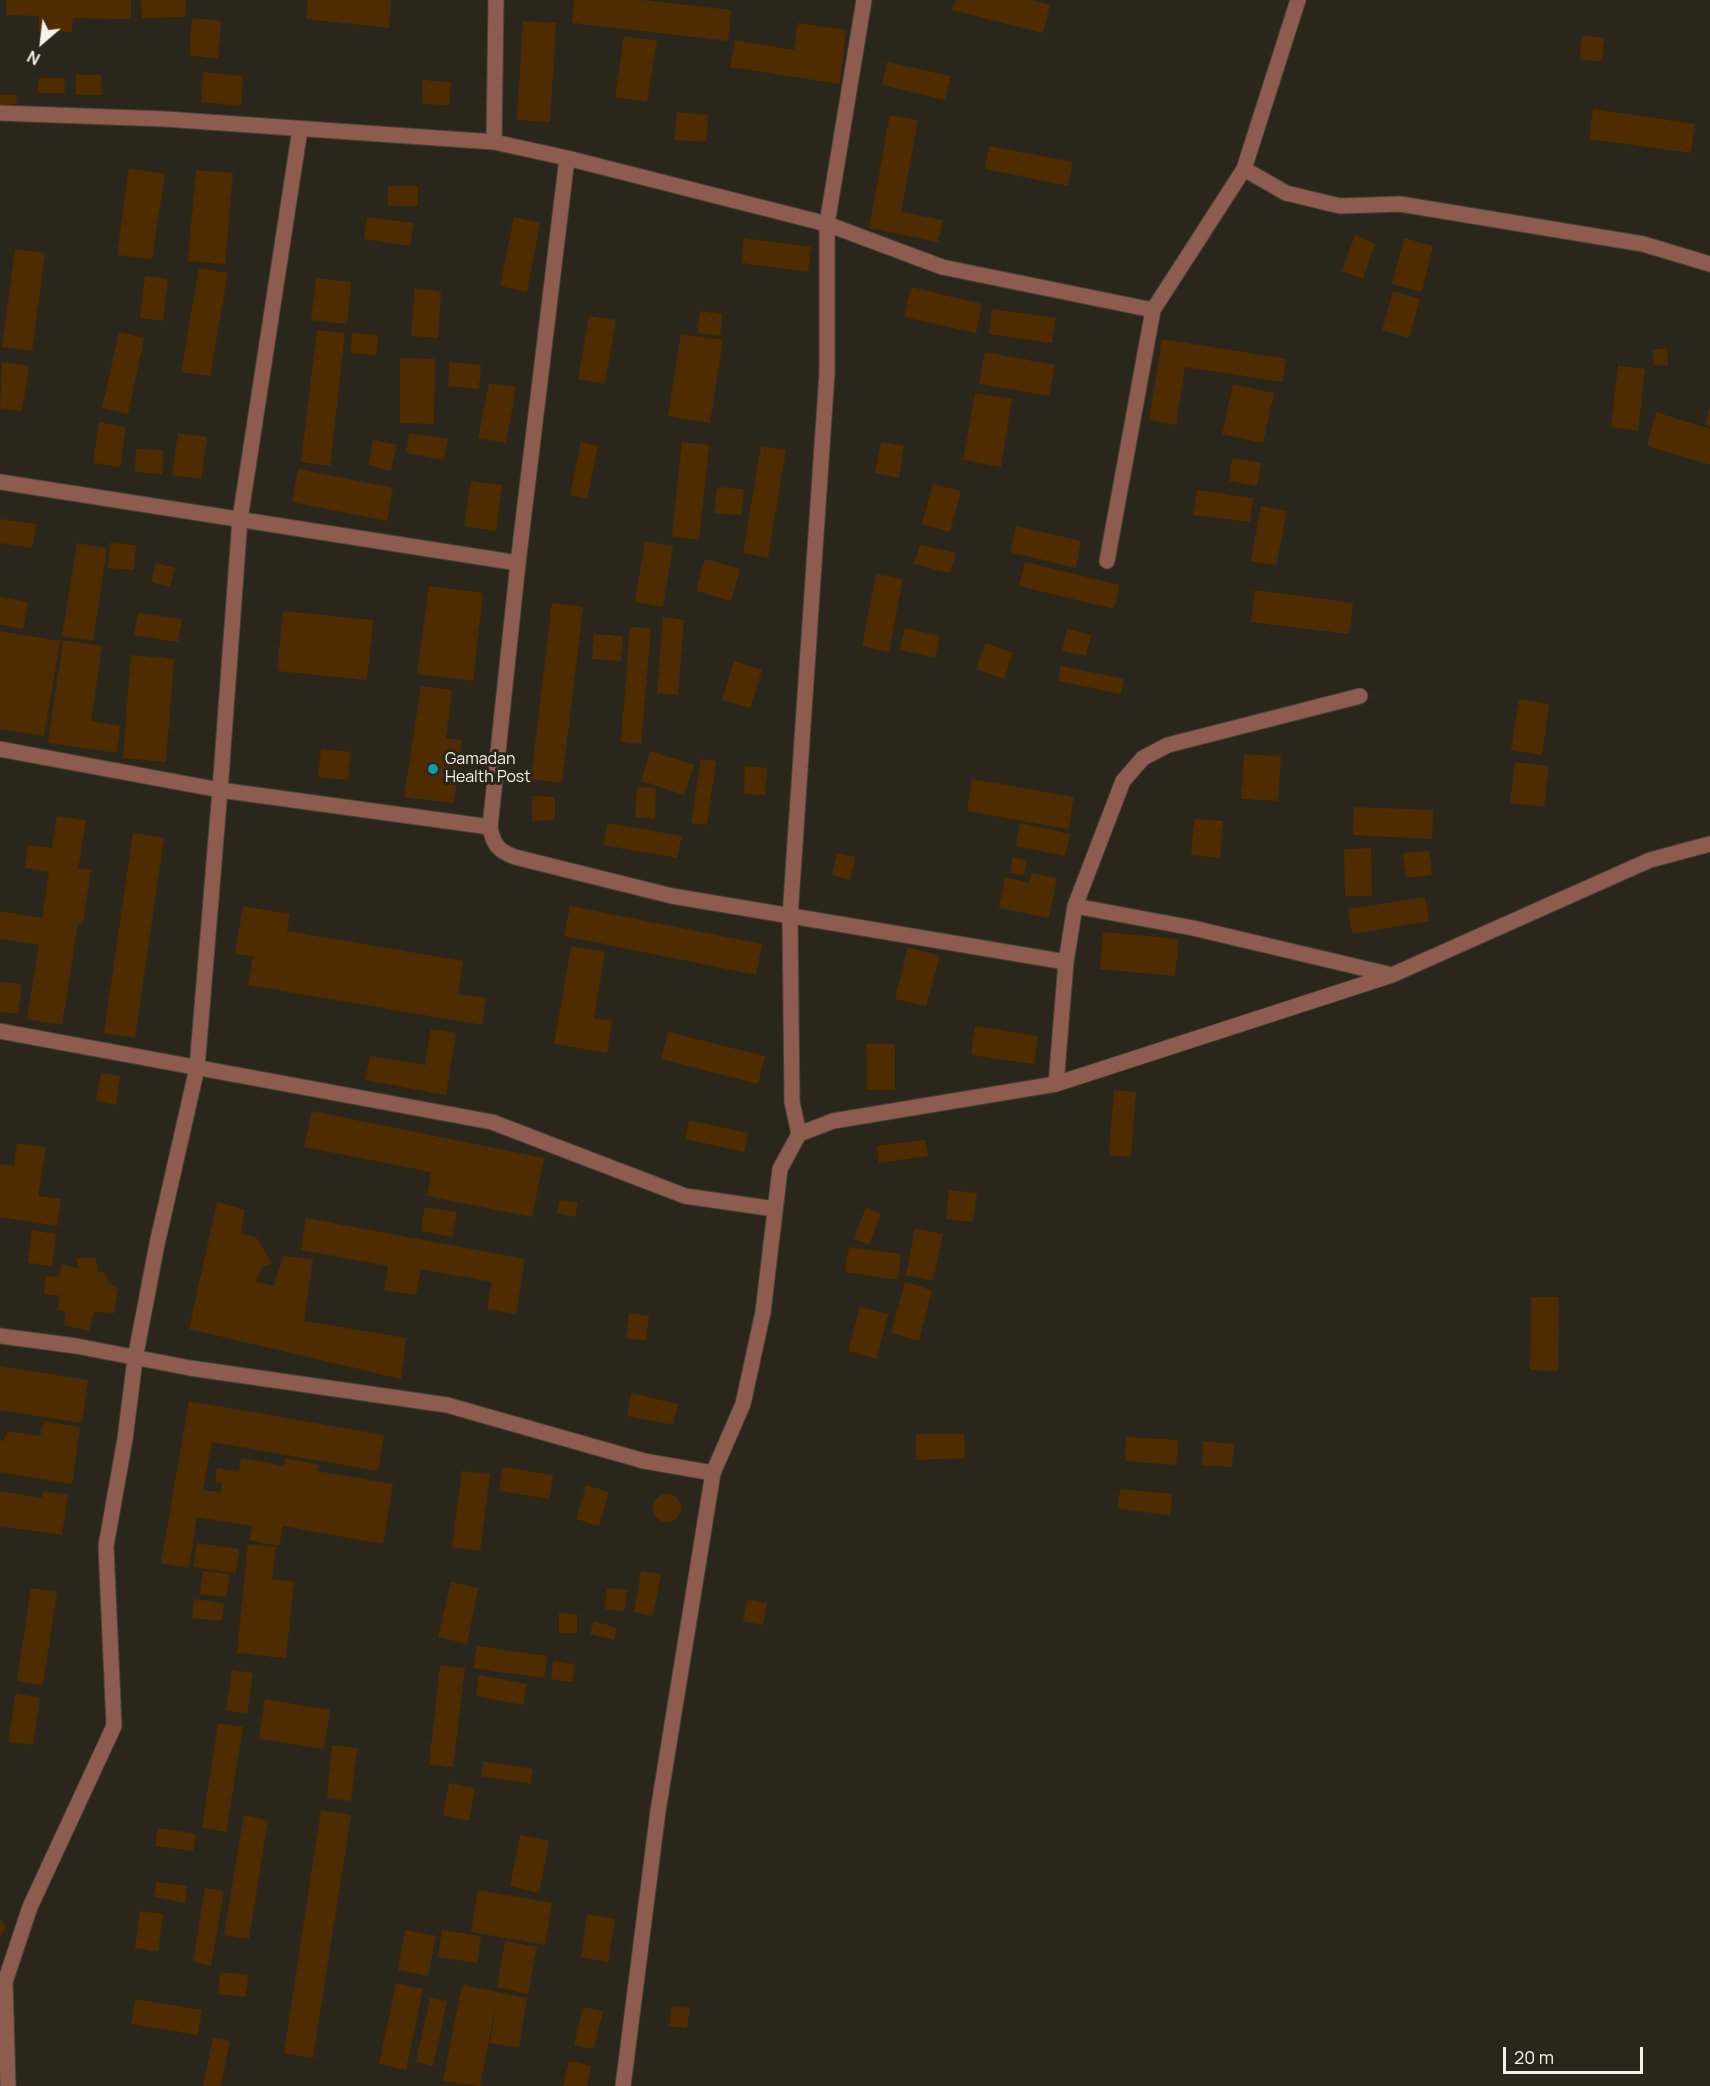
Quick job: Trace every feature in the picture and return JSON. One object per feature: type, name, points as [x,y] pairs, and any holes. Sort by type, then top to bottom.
[{"type":"street","points":[[494,142],[496,0]]},
{"type":"street","points":[[799,1134],[792,1102],[790,917],[827,373],[827,224],[864,0]]},
{"type":"street","points":[[1107,561],[1153,310],[1244,169],[1298,0]]},
{"type":"street","points":[[0,113],[165,119],[494,142],[567,158],[827,224],[942,267],[1153,310]]},
{"type":"street","points":[[8,2086],[5,1982],[30,1908],[114,1726],[106,1546],[125,1439],[135,1359],[157,1244],[197,1068],[240,519],[300,129]]},
{"type":"street","points":[[567,158],[518,563],[490,827],[493,842],[501,852],[515,857],[672,896],[1066,962]]},
{"type":"street","points":[[1244,169],[1286,193],[1340,206],[1400,204],[1643,244],[1710,264]]},
{"type":"street","points":[[0,482],[518,563]]},
{"type":"street","points":[[1056,1084],[1066,962],[1075,906],[1123,781],[1143,758],[1168,745],[1360,696]]},
{"type":"street","points":[[0,749],[220,790],[490,827]]},
{"type":"street","points":[[622,2086],[658,1811],[713,1473],[743,1404],[763,1312],[780,1169],[799,1134],[833,1121],[1056,1084],[1392,975],[1650,860],[1710,844]]},
{"type":"street","points":[[1075,906],[1193,928],[1392,975]]},
{"type":"street","points":[[0,1031],[492,1122],[685,1196],[775,1209]]},
{"type":"street","points":[[0,1336],[76,1346],[135,1359],[447,1405],[644,1461],[713,1473]]},
{"type":"building","points":[[7,0],[131,0],[131,19],[73,18],[72,32],[39,31],[39,16],[6,15]]},
{"type":"building","points":[[141,0],[185,0],[186,17],[142,18]]},
{"type":"building","points":[[308,0],[391,0],[389,28],[306,19]]},
{"type":"building","points":[[574,0],[642,0],[731,10],[728,41],[572,23]]},
{"type":"building","points":[[955,0],[1031,0],[1050,5],[1043,33],[952,10]]},
{"type":"building","points":[[192,18],[221,21],[218,58],[190,56]]},
{"type":"building","points":[[523,21],[556,23],[550,122],[517,120]]},
{"type":"building","points":[[798,23],[846,30],[840,84],[730,67],[735,40],[794,50]]},
{"type":"building","points":[[1582,35],[1604,38],[1602,62],[1580,59]]},
{"type":"building","points":[[624,36],[657,41],[647,102],[615,97]]},
{"type":"building","points":[[887,62],[951,76],[945,100],[882,85]]},
{"type":"building","points":[[203,72],[243,76],[241,106],[201,102]]},
{"type":"building","points":[[76,75],[101,75],[102,95],[76,95]]},
{"type":"building","points":[[39,78],[64,78],[65,93],[38,93]]},
{"type":"building","points":[[423,80],[451,82],[449,105],[422,104]]},
{"type":"building","points":[[0,95],[16,95],[17,104],[0,105]]},
{"type":"building","points":[[1593,109],[1695,124],[1691,153],[1589,139]]},
{"type":"building","points":[[677,112],[708,115],[706,142],[674,140]]},
{"type":"building","points":[[890,115],[918,120],[901,212],[943,220],[938,242],[869,228]]},
{"type":"building","points":[[989,146],[1073,162],[1068,186],[985,169]]},
{"type":"building","points":[[129,168],[165,174],[152,259],[117,255]]},
{"type":"building","points":[[196,170],[233,173],[225,264],[188,261]]},
{"type":"building","points":[[388,186],[418,186],[418,206],[388,206]]},
{"type":"building","points":[[367,217],[414,223],[410,246],[364,239]]},
{"type":"building","points":[[514,217],[540,223],[527,292],[500,286]]},
{"type":"building","points":[[1355,235],[1375,244],[1363,279],[1342,271]]},
{"type":"building","points":[[744,238],[811,247],[808,272],[741,263]]},
{"type":"building","points":[[1404,238],[1433,246],[1422,292],[1392,284]]},
{"type":"building","points":[[15,249],[45,253],[32,351],[2,347]]},
{"type":"building","points":[[199,268],[228,273],[210,376],[181,372]]},
{"type":"building","points":[[145,276],[168,279],[163,321],[140,318]]},
{"type":"building","points":[[316,278],[351,282],[347,324],[311,320]]},
{"type":"building","points":[[911,287],[982,304],[976,333],[904,317]]},
{"type":"building","points":[[415,289],[441,291],[438,338],[411,336]]},
{"type":"building","points":[[1393,291],[1420,299],[1409,338],[1382,330]]},
{"type":"building","points":[[992,309],[1056,318],[1052,343],[989,334]]},
{"type":"building","points":[[700,311],[722,314],[720,336],[697,333]]},
{"type":"building","points":[[589,316],[616,320],[605,384],[578,379]]},
{"type":"building","points":[[317,330],[345,333],[330,466],[301,462]]},
{"type":"building","points":[[119,332],[144,338],[128,414],[102,408]]},
{"type":"building","points":[[352,333],[378,335],[376,355],[351,353]]},
{"type":"building","points":[[681,334],[723,340],[710,423],[668,416]]},
{"type":"building","points":[[1162,339],[1286,359],[1283,382],[1185,367],[1176,425],[1149,420]]},
{"type":"building","points":[[1667,348],[1668,365],[1654,366],[1653,350]]},
{"type":"building","points":[[985,352],[1055,365],[1049,396],[979,384]]},
{"type":"building","points":[[400,358],[435,359],[434,424],[400,423]]},
{"type":"building","points":[[2,362],[29,366],[22,411],[0,408]]},
{"type":"building","points":[[450,362],[481,365],[479,389],[448,386]]},
{"type":"building","points":[[1618,366],[1645,369],[1638,431],[1611,427]]},
{"type":"building","points":[[489,383],[516,387],[506,443],[478,438]]},
{"type":"building","points":[[1233,384],[1274,393],[1263,443],[1222,434]]},
{"type":"building","points":[[975,393],[1012,399],[1001,467],[963,460]]},
{"type":"building","points":[[1710,410],[1710,427],[1705,425]]},
{"type":"building","points":[[1656,412],[1710,429],[1710,465],[1647,446]]},
{"type":"building","points":[[99,422],[126,427],[120,467],[93,463]]},
{"type":"building","points":[[178,433],[207,437],[201,479],[172,475]]},
{"type":"building","points":[[409,433],[448,439],[444,460],[406,453]]},
{"type":"building","points":[[373,440],[397,445],[391,471],[368,465]]},
{"type":"building","points":[[581,442],[598,446],[587,499],[570,495]]},
{"type":"building","points":[[682,442],[709,445],[699,540],[672,536]]},
{"type":"building","points":[[881,442],[904,446],[899,478],[875,473]]},
{"type":"building","points":[[761,446],[786,450],[768,558],[743,553]]},
{"type":"building","points":[[136,449],[163,450],[162,474],[135,472]]},
{"type":"building","points":[[1232,458],[1261,463],[1257,486],[1229,481]]},
{"type":"building","points":[[298,469],[393,488],[387,521],[292,502]]},
{"type":"building","points":[[471,481],[502,485],[496,531],[464,526]]},
{"type":"building","points":[[933,484],[961,491],[950,532],[922,524]]},
{"type":"building","points":[[717,487],[744,489],[741,515],[714,513]]},
{"type":"building","points":[[1197,490],[1253,498],[1250,522],[1193,515]]},
{"type":"building","points":[[1261,506],[1287,511],[1276,565],[1251,561]]},
{"type":"building","points":[[0,519],[36,524],[32,548],[0,543]]},
{"type":"building","points":[[1016,526],[1081,541],[1076,568],[1010,552]]},
{"type":"building","points":[[645,541],[673,546],[663,607],[635,602]]},
{"type":"building","points":[[77,543],[107,548],[93,641],[62,636]]},
{"type":"building","points":[[110,543],[136,545],[134,570],[108,568]]},
{"type":"building","points":[[920,545],[956,553],[950,573],[914,564]]},
{"type":"building","points":[[705,559],[740,569],[731,601],[696,591]]},
{"type":"building","points":[[1025,562],[1120,585],[1114,609],[1019,586]]},
{"type":"building","points":[[156,563],[175,568],[170,587],[151,582]]},
{"type":"building","points":[[876,574],[903,579],[889,652],[862,646]]},
{"type":"building","points":[[429,586],[483,593],[473,681],[417,674]]},
{"type":"building","points":[[1255,590],[1353,603],[1349,634],[1251,622]]},
{"type":"building","points":[[0,597],[28,602],[23,629],[0,625]]},
{"type":"building","points":[[552,603],[583,607],[562,783],[531,779]]},
{"type":"building","points":[[283,611],[373,620],[367,680],[277,671]]},
{"type":"building","points":[[138,613],[182,619],[178,642],[134,635]]},
{"type":"building","points":[[663,617],[684,620],[678,695],[657,693]]},
{"type":"building","points":[[630,627],[651,628],[641,744],[621,742]]},
{"type":"building","points":[[905,628],[940,636],[935,658],[900,650]]},
{"type":"building","points":[[1067,629],[1091,635],[1086,656],[1062,651]]},
{"type":"building","points":[[0,631],[60,641],[44,736],[0,729]]},
{"type":"building","points":[[594,634],[623,636],[621,661],[592,659]]},
{"type":"building","points":[[63,640],[102,646],[91,721],[120,726],[117,753],[48,743]]},
{"type":"building","points":[[986,643],[1013,653],[1004,679],[976,669]]},
{"type":"building","points":[[131,655],[174,659],[166,762],[123,758]]},
{"type":"building","points":[[734,661],[762,670],[750,708],[722,700]]},
{"type":"building","points":[[1061,666],[1124,679],[1121,694],[1058,681]]},
{"type":"building","name":"Gamadan Health Post","points":[[421,686],[452,690],[446,738],[462,740],[454,803],[404,797]]},
{"type":"building","points":[[1519,699],[1549,704],[1542,755],[1511,750]]},
{"type":"building","points":[[321,749],[351,752],[348,780],[318,777]]},
{"type":"building","points":[[650,751],[694,765],[684,795],[641,781]]},
{"type":"building","points":[[1244,754],[1281,756],[1278,801],[1241,799]]},
{"type":"building","points":[[701,759],[716,761],[707,825],[691,823]]},
{"type":"building","points":[[1515,762],[1549,766],[1544,807],[1510,803]]},
{"type":"building","points":[[745,766],[767,768],[765,795],[744,794]]},
{"type":"building","points":[[972,779],[1074,797],[1068,829],[967,811]]},
{"type":"building","points":[[637,787],[656,788],[655,819],[635,817]]},
{"type":"building","points":[[532,796],[555,797],[555,820],[532,821]]},
{"type":"building","points":[[1354,807],[1433,810],[1432,839],[1353,835]]},
{"type":"building","points":[[57,816],[86,820],[78,869],[91,870],[83,924],[78,923],[62,1025],[27,1019],[39,945],[0,939],[0,911],[42,918],[49,872],[25,868],[28,845],[52,848]]},
{"type":"building","points":[[1194,819],[1223,821],[1220,858],[1191,855]]},
{"type":"building","points":[[608,823],[682,836],[677,858],[603,845]]},
{"type":"building","points":[[1020,823],[1070,834],[1065,856],[1016,846]]},
{"type":"building","points":[[133,833],[164,838],[135,1038],[104,1033]]},
{"type":"building","points":[[1371,848],[1372,896],[1345,896],[1344,849]]},
{"type":"building","points":[[1429,851],[1432,875],[1406,878],[1403,853]]},
{"type":"building","points":[[837,853],[856,857],[850,880],[832,875]]},
{"type":"building","points":[[1013,857],[1027,860],[1024,875],[1010,873]]},
{"type":"building","points":[[1031,873],[1057,878],[1049,918],[999,908],[1005,877],[1029,883]]},
{"type":"building","points":[[1425,897],[1429,921],[1352,934],[1348,909]]},
{"type":"building","points":[[243,906],[290,914],[287,931],[463,961],[458,994],[486,998],[482,1025],[248,985],[253,956],[235,954]]},
{"type":"building","points":[[570,906],[762,944],[756,975],[564,936]]},
{"type":"building","points":[[1103,932],[1179,939],[1175,976],[1100,969]]},
{"type":"building","points":[[571,946],[605,952],[594,1018],[612,1021],[607,1053],[554,1044]]},
{"type":"building","points":[[908,947],[940,956],[926,1006],[895,999]]},
{"type":"building","points":[[0,982],[22,984],[18,1014],[0,1012]]},
{"type":"building","points":[[975,1026],[1038,1036],[1034,1064],[971,1055]]},
{"type":"building","points":[[431,1029],[456,1033],[446,1095],[365,1080],[370,1056],[425,1065]]},
{"type":"building","points":[[668,1032],[765,1056],[758,1084],[661,1059]]},
{"type":"building","points":[[866,1044],[895,1044],[895,1090],[867,1090]]},
{"type":"building","points":[[101,1073],[120,1076],[116,1105],[96,1101]]},
{"type":"building","points":[[1114,1090],[1136,1092],[1131,1157],[1109,1155]]},
{"type":"building","points":[[312,1111],[544,1158],[532,1217],[427,1196],[431,1172],[304,1147]]},
{"type":"building","points":[[689,1120],[748,1133],[744,1152],[685,1139]]},
{"type":"building","points":[[925,1140],[928,1156],[879,1163],[877,1146]]},
{"type":"building","points":[[17,1143],[46,1147],[38,1196],[61,1199],[57,1226],[0,1217],[0,1164],[14,1166]]},
{"type":"building","points":[[949,1190],[977,1193],[973,1222],[946,1219]]},
{"type":"building","points":[[560,1200],[578,1203],[575,1217],[557,1213]]},
{"type":"building","points":[[217,1202],[245,1210],[241,1234],[256,1237],[272,1264],[262,1267],[256,1282],[274,1286],[283,1256],[313,1259],[304,1321],[406,1338],[401,1379],[189,1329]]},
{"type":"building","points":[[425,1207],[457,1212],[452,1237],[421,1231]]},
{"type":"building","points":[[866,1207],[881,1214],[869,1245],[854,1239]]},
{"type":"building","points":[[306,1218],[525,1259],[516,1314],[487,1309],[492,1282],[421,1269],[416,1295],[384,1290],[388,1266],[301,1250]]},
{"type":"building","points":[[915,1228],[943,1234],[933,1281],[906,1275]]},
{"type":"building","points":[[32,1230],[56,1234],[52,1266],[28,1263]]},
{"type":"building","points":[[849,1247],[901,1254],[898,1280],[845,1272]]},
{"type":"building","points":[[76,1258],[96,1258],[97,1271],[106,1273],[108,1282],[118,1289],[114,1313],[94,1312],[89,1331],[64,1325],[66,1312],[57,1309],[60,1296],[44,1294],[46,1276],[59,1277],[62,1264],[79,1269]]},
{"type":"building","points":[[905,1282],[932,1290],[919,1341],[891,1333]]},
{"type":"building","points":[[1531,1297],[1559,1297],[1558,1371],[1530,1370]]},
{"type":"building","points":[[860,1307],[888,1314],[877,1359],[848,1351]]},
{"type":"building","points":[[629,1313],[649,1316],[646,1341],[626,1338]]},
{"type":"building","points":[[0,1366],[88,1380],[82,1423],[0,1410]]},
{"type":"building","points":[[631,1393],[678,1404],[673,1425],[627,1416]]},
{"type":"building","points":[[189,1401],[384,1435],[378,1471],[212,1442],[203,1490],[220,1492],[222,1483],[215,1482],[217,1468],[239,1472],[241,1458],[284,1466],[285,1458],[319,1465],[317,1471],[393,1484],[383,1544],[283,1526],[279,1546],[249,1540],[252,1526],[197,1517],[189,1568],[161,1563]]},
{"type":"building","points":[[44,1421],[80,1427],[72,1484],[0,1472],[0,1440],[3,1441],[8,1431],[40,1436]]},
{"type":"building","points":[[916,1434],[964,1434],[965,1458],[916,1460]]},
{"type":"building","points":[[1126,1437],[1178,1440],[1176,1465],[1125,1461]]},
{"type":"building","points":[[1203,1441],[1234,1444],[1232,1467],[1202,1465]]},
{"type":"building","points":[[503,1467],[553,1475],[549,1499],[499,1491]]},
{"type":"building","points":[[462,1471],[490,1474],[480,1551],[452,1547]]},
{"type":"building","points":[[586,1485],[609,1492],[599,1526],[576,1519]]},
{"type":"building","points":[[1120,1489],[1172,1494],[1170,1515],[1118,1509]]},
{"type":"building","points":[[0,1491],[42,1498],[43,1491],[68,1495],[62,1535],[0,1526]]},
{"type":"building","points":[[667,1494],[677,1498],[681,1508],[677,1518],[667,1522],[657,1518],[653,1508],[657,1498]]},
{"type":"building","points":[[197,1543],[239,1549],[236,1573],[193,1567]]},
{"type":"building","points":[[248,1544],[276,1547],[272,1579],[294,1582],[286,1658],[237,1653]]},
{"type":"building","points":[[203,1571],[230,1574],[226,1597],[200,1594]]},
{"type":"building","points":[[641,1571],[661,1574],[653,1616],[634,1612]]},
{"type":"building","points":[[451,1582],[478,1588],[467,1644],[438,1637]]},
{"type":"building","points":[[31,1588],[57,1592],[43,1685],[17,1681]]},
{"type":"building","points":[[607,1588],[627,1590],[624,1611],[605,1609]]},
{"type":"building","points":[[194,1599],[224,1603],[222,1621],[192,1618]]},
{"type":"building","points":[[747,1599],[767,1603],[763,1625],[743,1621]]},
{"type":"building","points":[[559,1613],[577,1614],[577,1633],[559,1633]]},
{"type":"building","points":[[594,1621],[617,1628],[614,1640],[590,1634]]},
{"type":"building","points":[[477,1646],[547,1656],[544,1678],[473,1668]]},
{"type":"building","points":[[553,1661],[575,1664],[573,1682],[551,1679]]},
{"type":"building","points":[[440,1665],[465,1668],[453,1767],[429,1765]]},
{"type":"building","points":[[232,1670],[253,1673],[247,1714],[226,1710]]},
{"type":"building","points":[[479,1675],[527,1684],[523,1705],[476,1696]]},
{"type":"building","points":[[16,1693],[40,1698],[33,1745],[8,1742]]},
{"type":"building","points":[[265,1699],[330,1710],[324,1749],[259,1739]]},
{"type":"building","points":[[218,1723],[243,1727],[226,1832],[202,1828]]},
{"type":"building","points":[[332,1745],[357,1748],[351,1801],[327,1798]]},
{"type":"building","points":[[484,1761],[533,1769],[530,1784],[481,1776]]},
{"type":"building","points":[[449,1783],[475,1788],[469,1821],[443,1815]]},
{"type":"building","points":[[321,1810],[351,1815],[313,2058],[284,2053]]},
{"type":"building","points":[[244,1815],[268,1820],[249,1939],[224,1935]]},
{"type":"building","points":[[158,1828],[196,1834],[193,1851],[155,1846]]},
{"type":"building","points":[[520,1835],[549,1841],[539,1893],[510,1886]]},
{"type":"building","points":[[156,1882],[187,1886],[185,1903],[154,1897]]},
{"type":"building","points":[[205,1888],[224,1891],[211,1966],[193,1962]]},
{"type":"building","points":[[478,1890],[552,1903],[545,1945],[471,1932]]},
{"type":"building","points":[[140,1911],[163,1914],[158,1952],[135,1948]]},
{"type":"building","points":[[587,1914],[615,1919],[608,1962],[581,1957]]},
{"type":"building","points":[[0,1918],[6,1928],[0,1937]]},
{"type":"building","points":[[405,1930],[436,1936],[428,1976],[398,1970]]},
{"type":"building","points":[[442,1930],[481,1936],[477,1963],[438,1957]]},
{"type":"building","points":[[505,1941],[537,1947],[528,1994],[497,1987]]},
{"type":"building","points":[[220,1972],[248,1975],[246,1997],[218,1994]]},
{"type":"building","points":[[396,1983],[423,1989],[406,2070],[379,2064]]},
{"type":"building","points":[[462,1985],[527,1998],[519,2048],[490,2043],[497,1999],[480,2086],[443,2081]]},
{"type":"building","points":[[430,1998],[447,2001],[433,2066],[416,2062]]},
{"type":"building","points":[[136,1999],[202,2010],[198,2035],[131,2024]]},
{"type":"building","points":[[672,2006],[690,2008],[687,2028],[669,2026]]},
{"type":"building","points":[[583,2007],[603,2011],[594,2049],[574,2045]]},
{"type":"building","points":[[213,2038],[230,2041],[221,2086],[203,2086]]},
{"type":"building","points":[[569,2061],[591,2066],[587,2086],[563,2086]]},
{"type":"place","name":"Gamadan Health Post","points":[[433,769]]}]
